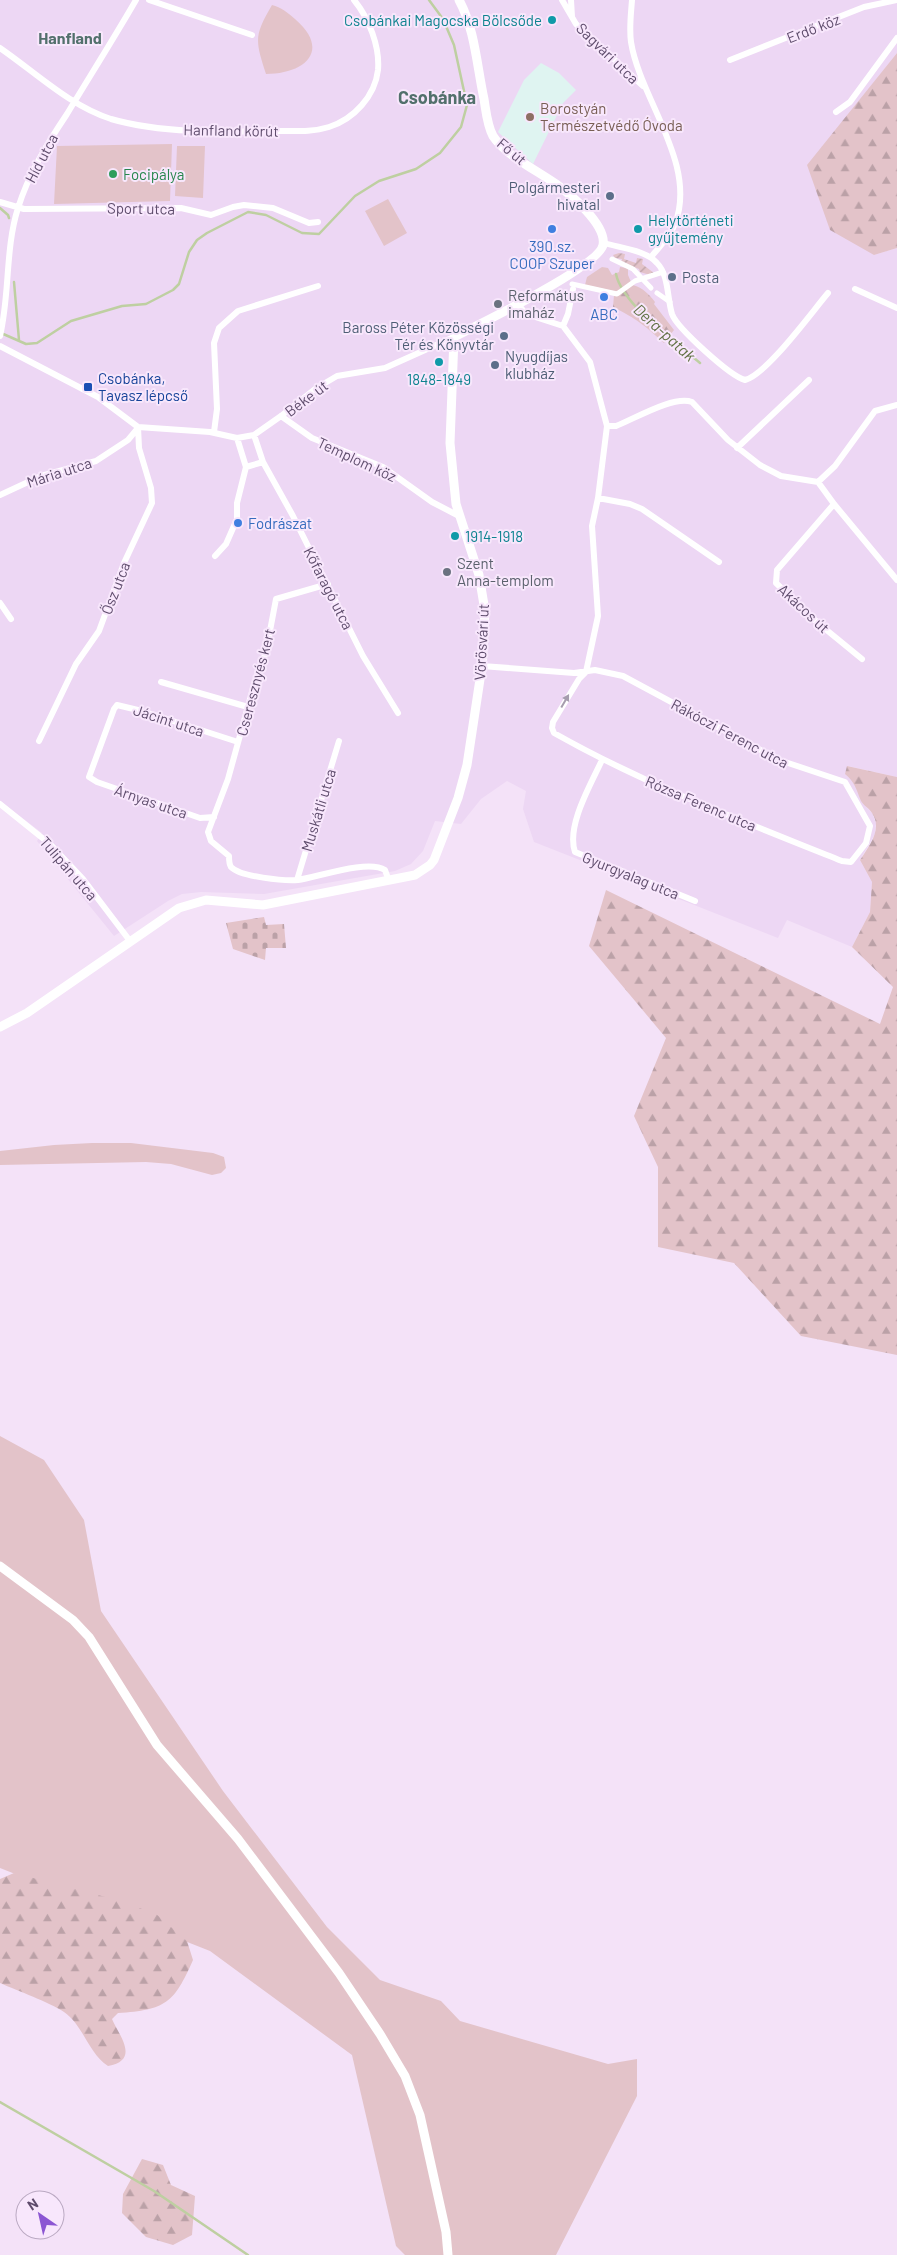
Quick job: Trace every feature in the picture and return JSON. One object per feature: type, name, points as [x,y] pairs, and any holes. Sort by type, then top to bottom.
[{"type":"main road","name":"Fő út","points":[[459,0],[468,24],[492,134],[506,149],[573,197],[597,225],[604,243]]},
{"type":"main road","name":"Béke út","points":[[454,337],[518,304],[570,274],[598,255],[604,243]]},
{"type":"main road","name":"Vörösvári út","points":[[0,1027],[26,1013],[169,914],[192,903],[206,900],[263,905],[415,875],[430,865],[447,827],[467,765],[482,666],[485,611],[482,586],[459,516],[450,442],[454,337]]},
{"type":"main road","points":[[0,1566],[73,1620],[89,1637],[157,1745],[238,1839],[339,1973],[380,2034],[405,2076],[420,2115],[446,2232],[448,2255]]},
{"type":"street","name":"Híd utca","points":[[0,336],[17,209],[37,161],[136,0]]},
{"type":"street","points":[[149,0],[252,35]]},
{"type":"street","name":"Hanfland körút","points":[[0,48],[74,101],[109,118],[167,129],[264,132],[315,130],[330,127],[357,111],[374,88],[378,64],[374,40],[367,22],[354,0]]},
{"type":"street","name":"Sagvári utca","points":[[562,0],[572,18],[589,38],[644,87]]},
{"type":"street","points":[[571,0],[572,18]]},
{"type":"street","points":[[632,0],[631,42],[644,87],[662,124],[678,176],[679,191],[675,224],[669,235],[651,257]]},
{"type":"street","name":"Erdő köz","points":[[730,60],[864,7],[897,0]]},
{"type":"street","points":[[836,112],[850,102],[897,38]]},
{"type":"street","points":[[0,202],[17,209]]},
{"type":"street","name":"Sport utca","points":[[17,209],[181,208],[206,215],[244,205],[274,208],[311,224],[318,222]]},
{"type":"street","points":[[604,243],[651,257],[659,264],[663,272],[672,314],[682,328],[721,365],[745,380],[753,376],[772,360],[828,293]]},
{"type":"street","points":[[612,259],[630,267],[652,288]]},
{"type":"street","points":[[573,286],[614,293],[620,292],[635,281],[663,272]]},
{"type":"street","points":[[563,326],[568,314],[573,286],[570,274]]},
{"type":"street","points":[[214,432],[217,409],[212,352],[219,328],[229,317],[238,311],[318,286]]},
{"type":"street","points":[[856,289],[897,308]]},
{"type":"street","points":[[657,293],[670,302]]},
{"type":"street","points":[[518,304],[526,314],[563,326],[590,362],[607,426],[598,498],[592,526],[598,616],[586,672]]},
{"type":"street","name":"Béke út","points":[[138,427],[177,428],[214,432],[237,438],[254,435],[314,389],[332,379],[385,368],[454,337]]},
{"type":"street","points":[[0,346],[98,397],[138,427]]},
{"type":"street","points":[[738,448],[809,380]]},
{"type":"street","points":[[607,426],[616,426],[663,406],[688,401],[695,404],[723,435],[753,461],[776,474],[818,482],[897,580]]},
{"type":"street","points":[[818,482],[835,466],[875,411],[897,405]]},
{"type":"street","name":"Templom köz","points":[[281,416],[312,438],[383,467],[432,502],[459,516]]},
{"type":"street","name":"Mária utca","points":[[0,495],[41,476],[96,461],[133,436],[138,427]]},
{"type":"street","name":"Ősz utca","points":[[39,741],[76,664],[99,631],[118,578],[152,503],[150,488],[139,448],[138,427]]},
{"type":"street","name":"Kőfaragó utca","points":[[254,435],[263,462],[328,584],[363,656],[398,713]]},
{"type":"street","points":[[216,556],[226,544],[237,519],[236,503],[246,467],[237,438]]},
{"type":"street","points":[[246,467],[263,462]]},
{"type":"street","points":[[598,498],[630,504],[642,509],[719,562]]},
{"type":"street","name":"Akácos út","points":[[834,504],[778,570],[776,583],[818,623],[862,659]]},
{"type":"street","name":"Cseresznyés kert","points":[[297,880],[263,877],[233,868],[230,865],[229,856],[210,837],[210,826],[228,779],[248,706],[266,652],[276,599],[328,584]]},
{"type":"street","points":[[0,603],[11,619]]},
{"type":"street","name":"Rákóczi Ferenc utca","points":[[482,666],[586,672],[595,670],[623,676],[779,760],[845,782],[870,826],[866,843],[852,862]]},
{"type":"street","name":"Rózsa Ferenc utca","points":[[586,672],[579,679],[553,722],[552,728],[554,733],[602,760],[721,813],[842,861],[852,862]]},
{"type":"street","points":[[161,682],[248,706]]},
{"type":"street","name":"Jácint utca","points":[[89,777],[117,705],[142,710],[238,742]]},
{"type":"street","name":"Muskátli utca","points":[[297,880],[339,741]]},
{"type":"street","name":"Gyurgyalag utca","points":[[602,760],[577,817],[572,838],[575,852],[695,901]]},
{"type":"street","name":"Árnyas utca","points":[[89,777],[102,784],[194,816],[207,819],[214,817]]},
{"type":"street","name":"Tulipán utca","points":[[0,804],[51,845],[83,879],[130,941]]},
{"type":"street","points":[[297,880],[339,870],[374,866],[388,873],[389,881]]},
{"type":"shaded area","points":[[0,0],[897,0],[897,53],[808,166],[874,255],[897,248],[897,777],[848,766],[862,802],[872,813],[876,823],[875,834],[860,860],[872,882],[870,912],[852,947],[787,920],[778,938],[534,842],[523,809],[526,791],[507,781],[481,799],[461,824],[435,821],[423,851],[411,864],[395,871],[264,894],[201,892],[182,894],[114,936],[37,841],[42,833],[0,801]]},
{"type":"shaded area","name":"Borostyán Természetvédő Óvoda","points":[[541,63],[559,73],[576,90],[563,103],[533,164],[498,132],[524,80]]},
{"type":"green space","points":[[272,5],[287,12],[306,31],[311,41],[312,50],[309,59],[302,65],[280,73],[266,74],[258,45],[258,38],[259,31]]},
{"type":"green space","points":[[897,53],[897,248],[874,255],[830,230],[807,165]]},
{"type":"green space","name":"Focipálya","points":[[172,144],[170,201],[54,204],[57,146]]},
{"type":"green space","points":[[177,146],[205,146],[203,198],[175,196]]},
{"type":"green space","points":[[388,199],[407,233],[384,246],[365,211]]},
{"type":"green space","points":[[625,254],[624,259],[636,263],[637,258],[643,259],[642,264],[654,273],[650,275],[640,272],[639,269],[621,262],[622,259],[615,258],[613,255]]},
{"type":"green space","points":[[602,267],[608,268],[612,275],[619,272],[620,267],[628,268],[631,282],[618,292],[585,285],[587,277]]},
{"type":"green space","points":[[633,285],[650,296],[674,330],[664,343],[640,323],[613,307],[614,295]]},
{"type":"green space","points":[[847,766],[897,777],[897,1355],[801,1336],[734,1263],[658,1247],[658,1167],[634,1116],[666,1038],[589,946],[606,890],[880,1024],[893,987],[852,947],[870,912],[872,882],[860,860],[874,837],[876,825],[872,813],[861,801],[853,783],[845,774]]},
{"type":"green space","points":[[264,917],[266,925],[284,924],[286,948],[266,948],[265,960],[233,949],[226,923]]},
{"type":"green space","points":[[92,1143],[131,1143],[213,1153],[224,1157],[226,1168],[221,1173],[212,1175],[171,1164],[146,1162],[0,1165],[0,1151]]},
{"type":"green space","points":[[0,1436],[44,1460],[84,1520],[101,1611],[223,1791],[327,1927],[380,1980],[441,2001],[460,2021],[608,2064],[637,2059],[637,2096],[556,2255],[405,2255],[396,2246],[352,2055],[210,1951],[0,1868]]},
{"type":"green space","points":[[14,1873],[117,1900],[156,1914],[187,1941],[193,1960],[174,1995],[158,2006],[147,2010],[118,2013],[112,2019],[125,2047],[123,2059],[118,2063],[108,2066],[101,2061],[71,2018],[64,2012],[0,1983],[0,1879]]},
{"type":"green space","points":[[142,2159],[163,2165],[171,2185],[195,2196],[192,2235],[173,2245],[146,2237],[122,2213],[123,2194]]},
{"type":"waterway","points":[[1,333],[26,344],[37,343],[71,321],[122,306],[146,304],[173,290],[179,284],[189,252],[197,240],[248,212],[266,215],[302,233],[319,234],[355,196],[379,181],[416,169],[440,153],[461,127],[467,105],[454,45],[443,19],[429,0]]},
{"type":"waterway","points":[[0,208],[9,218]]},
{"type":"waterway","name":"Dera-patak","points":[[616,274],[620,286],[639,310],[664,334],[700,363]]},
{"type":"waterway","points":[[14,282],[19,340]]},
{"type":"waterway","points":[[0,2102],[154,2191],[248,2255]]},
{"type":"place","name":"Csobánkai Magocska Bölcsőde","points":[[552,20]]},
{"type":"place","name":"Borostyán Természetvédő Óvoda","points":[[530,117]]},
{"type":"place","name":"Focipálya","points":[[113,174]]},
{"type":"place","name":"Polgármesteri hivatal","points":[[610,196]]},
{"type":"place","name":"390.sz. COOP Szuper","points":[[552,229]]},
{"type":"place","name":"Helytörténeti gyűjtemény","points":[[638,229]]},
{"type":"place","name":"Posta","points":[[672,277]]},
{"type":"place","name":"ABC","points":[[604,297]]},
{"type":"place","name":"Református imaház","points":[[498,304]]},
{"type":"place","name":"Baross Péter Közösségi Tér és Könyvtár","points":[[504,336]]},
{"type":"place","name":"1848-1849","points":[[439,362]]},
{"type":"place","name":"Nyugdíjas klubház","points":[[495,365]]},
{"type":"place","name":"Csobánka, Tavasz lépcső","points":[[88,387]]},
{"type":"place","name":"Fodrászat","points":[[238,523]]},
{"type":"place","name":"1914-1918","points":[[455,536]]},
{"type":"place","name":"Szent Anna-templom","points":[[447,572]]},
{"type":"district","name":"Hanfland","points":[[70,37]]},
{"type":"district","name":"Csobánka","points":[[437,97]]}]
